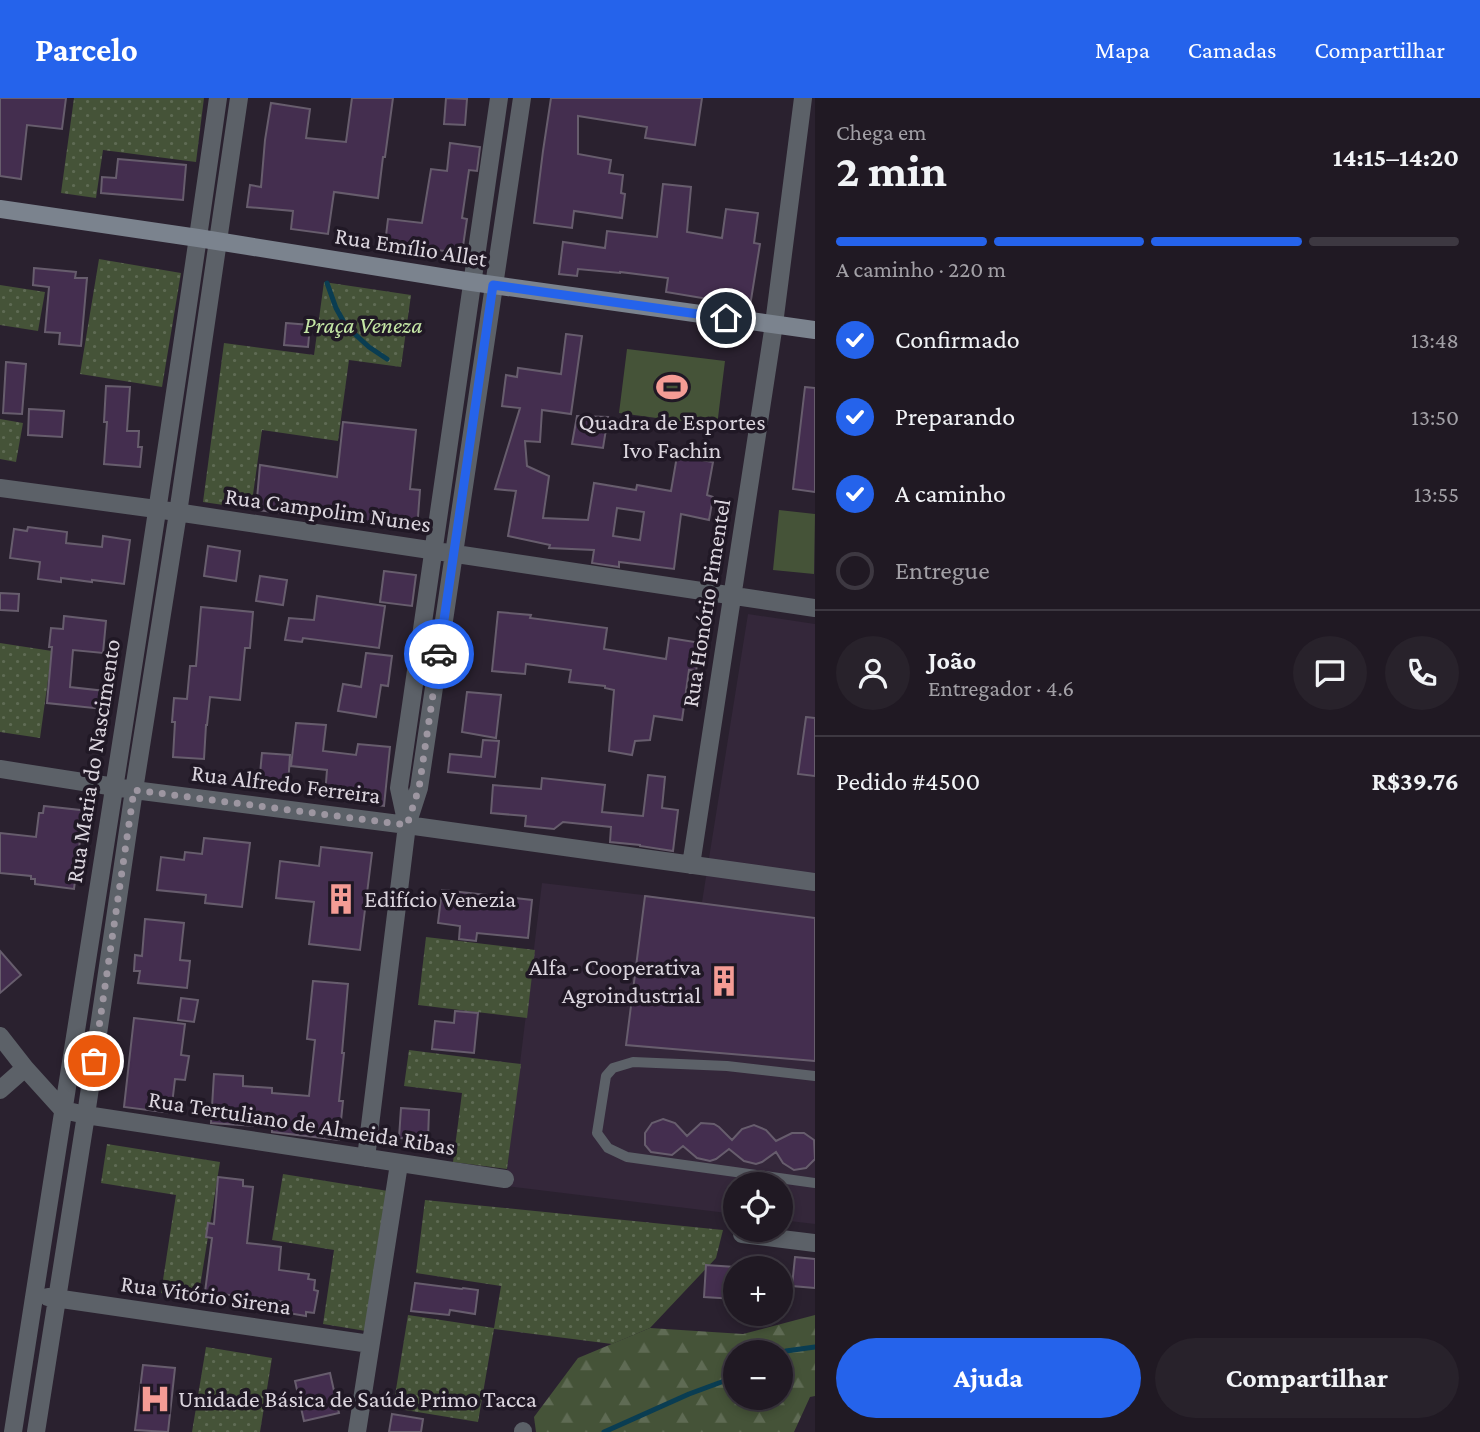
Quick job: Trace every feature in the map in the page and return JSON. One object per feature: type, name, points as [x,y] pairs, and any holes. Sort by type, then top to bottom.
[{"type":"street","name":"Rua Maria do Nascimento","points":[[13,1432],[218,98]]},
{"type":"street","name":"Rua Maria do Nascimento","points":[[36,1432],[194,408],[239,98]]},
{"type":"street","name":"Rua Honório Pimentel","points":[[691,865],[774,324],[803,98]]},
{"type":"street","points":[[366,1158],[407,825],[419,788],[521,106],[498,105],[399,788],[407,825]]},
{"type":"street","points":[[211,144],[232,147]]},
{"type":"street","points":[[489,168],[511,172]]},
{"type":"street","name":"Rua Emílio Allet","points":[[0,209],[472,282],[815,330]]},
{"type":"street","points":[[184,331],[205,335]]},
{"type":"street","points":[[457,387],[478,389]]},
{"type":"street","points":[[173,403],[194,408]]},
{"type":"street","points":[[448,447],[469,450]]},
{"type":"street","name":"Rua Campolim Nunes","points":[[0,488],[815,608]]},
{"type":"street","points":[[142,606],[163,609]]},
{"type":"street","points":[[420,644],[440,648]]},
{"type":"street","points":[[130,679],[152,682]]},
{"type":"street","points":[[408,726],[428,729]]},
{"type":"street","name":"Rua Alfredo Ferreira","points":[[0,769],[134,790],[815,881]]},
{"type":"street","points":[[0,1036],[63,1110]]},
{"type":"street","points":[[0,1090],[25,1068]]},
{"type":"street","name":"Rua Tertuliano de Almeida Ribas","points":[[63,1110],[505,1179]]},
{"type":"street","points":[[357,1432],[400,1164]]},
{"type":"street","points":[[793,1240],[815,1243]]},
{"type":"street","name":"Rua Vitório Sirena","points":[[34,1294],[370,1344]]},
{"type":"lane","points":[[97,892],[119,894]]},
{"type":"lane","points":[[84,975],[106,980]]},
{"type":"lane","points":[[815,1076],[727,1066],[633,1062],[613,1068],[606,1076],[597,1133],[608,1148],[627,1157],[815,1183]]},
{"type":"lane","points":[[46,1223],[69,1225]]},
{"type":"lane","points":[[16,1410],[39,1413]]},
{"type":"shaded area","points":[[748,614],[815,624],[815,1224],[793,1221],[793,1172],[723,1172],[723,1213],[505,1186],[542,883],[702,902]]},
{"type":"green space","points":[[74,98],[204,98],[196,162],[103,150],[96,198],[61,193]]},
{"type":"green space","points":[[99,259],[181,273],[162,387],[80,374]]},
{"type":"green space","name":"Praça Veneza","points":[[324,282],[411,295],[401,367],[349,360],[338,441],[262,430],[251,509],[203,502],[224,343],[314,355]]},
{"type":"green space","points":[[0,285],[45,292],[38,331],[0,325]]},
{"type":"green space","name":"Quadra de Esportes Ivo Fachin","points":[[627,349],[725,361],[717,426],[619,413]]},
{"type":"green space","points":[[0,419],[23,423],[16,462],[0,459]]},
{"type":"green space","points":[[779,510],[815,514],[814,574],[773,570]]},
{"type":"green space","points":[[0,643],[52,651],[40,738],[0,732]]},
{"type":"green space","points":[[426,937],[535,950],[527,1018],[418,1005]]},
{"type":"green space","points":[[409,1050],[521,1064],[507,1169],[453,1162],[462,1093],[404,1086]]},
{"type":"green space","points":[[107,1144],[220,1162],[198,1299],[161,1293],[176,1195],[101,1183]]},
{"type":"green space","points":[[283,1174],[388,1191],[366,1331],[323,1324],[334,1250],[272,1240]]},
{"type":"green space","points":[[425,1200],[723,1230],[716,1258],[650,1328],[612,1344],[494,1329],[478,1422],[393,1408],[408,1315],[494,1328],[501,1286],[416,1273]]},
{"type":"green space","points":[[815,1315],[815,1396],[810,1397],[794,1432],[536,1432],[534,1417],[578,1358],[650,1328],[743,1334],[773,1326],[793,1326],[793,1321]]},
{"type":"green space","points":[[206,1347],[272,1358],[260,1432],[192,1432]]},
{"type":"building","points":[[0,98],[66,98],[62,129],[27,125],[21,179],[0,176]]},
{"type":"building","points":[[352,98],[393,98],[378,198],[334,192],[328,234],[291,229],[293,211],[247,207],[250,185],[261,187],[271,103],[310,109],[306,138],[346,142]]},
{"type":"building","points":[[446,98],[467,99],[465,125],[444,124]]},
{"type":"building","points":[[551,98],[702,98],[695,145],[645,138],[647,127],[578,116],[578,154],[611,160],[609,173],[623,175],[621,193],[625,194],[622,218],[574,211],[572,228],[534,223]]},
{"type":"building","points":[[450,143],[480,147],[477,171],[469,170],[462,218],[467,219],[462,253],[385,244],[388,219],[422,223],[431,169],[447,171]]},
{"type":"building","points":[[118,159],[186,165],[183,200],[101,193],[102,177],[116,178]]},
{"type":"building","points":[[663,184],[691,187],[687,232],[722,238],[726,209],[758,213],[754,243],[760,244],[750,306],[666,292],[668,278],[578,269],[577,276],[559,274],[563,242],[605,248],[607,231],[657,237]]},
{"type":"building","points":[[34,268],[76,272],[75,278],[87,278],[81,346],[59,344],[60,333],[45,332],[49,287],[33,285]]},
{"type":"building","points":[[286,323],[310,325],[308,347],[284,345]]},
{"type":"building","points":[[566,334],[582,336],[571,414],[542,410],[540,442],[525,441],[527,466],[549,476],[543,518],[588,520],[594,483],[636,490],[637,485],[671,491],[677,456],[713,462],[707,495],[713,497],[709,520],[681,514],[674,569],[619,562],[619,567],[592,563],[594,550],[549,548],[550,545],[508,536],[516,491],[495,489],[520,408],[502,406],[506,375],[517,377],[518,368],[561,374]],"holes":[[[617,508],[644,512],[640,540],[613,536]]]},
{"type":"building","points":[[6,362],[26,364],[22,414],[3,413]]},
{"type":"building","points":[[106,386],[130,387],[127,431],[139,431],[138,447],[142,447],[140,467],[104,464]]},
{"type":"building","points":[[805,387],[815,388],[815,492],[793,489]]},
{"type":"building","points":[[29,409],[64,411],[62,437],[28,435]]},
{"type":"building","points":[[577,416],[608,417],[603,448],[572,444]]},
{"type":"building","points":[[343,422],[416,430],[410,489],[420,490],[417,530],[256,510],[260,465],[337,477]]},
{"type":"building","points":[[28,527],[67,532],[66,543],[102,547],[103,536],[130,540],[124,584],[61,578],[61,582],[38,579],[40,562],[10,558],[14,529],[27,531]]},
{"type":"building","points":[[208,546],[240,551],[236,581],[204,576]]},
{"type":"building","points":[[384,571],[416,575],[412,606],[380,602]]},
{"type":"building","points":[[260,576],[287,580],[283,605],[256,601]]},
{"type":"building","points":[[0,593],[19,594],[18,611],[0,610]]},
{"type":"building","points":[[317,596],[385,606],[379,648],[303,638],[302,642],[285,640],[289,618],[314,620]]},
{"type":"building","points":[[201,607],[253,612],[250,648],[245,648],[240,700],[210,697],[204,759],[173,757],[174,698],[187,699],[190,666],[196,666]]},
{"type":"building","points":[[498,612],[607,628],[604,649],[666,659],[669,638],[701,643],[696,671],[689,670],[682,720],[654,716],[650,740],[635,741],[632,755],[609,751],[614,690],[605,686],[569,682],[571,670],[526,664],[525,674],[492,671]]},
{"type":"building","points":[[64,616],[106,621],[103,653],[73,650],[70,687],[105,691],[103,709],[47,703],[51,628],[63,629]]},
{"type":"building","points":[[366,653],[392,656],[388,686],[381,685],[376,717],[338,711],[343,684],[361,687]]},
{"type":"building","points":[[467,692],[501,695],[496,738],[462,732]]},
{"type":"building","points":[[806,717],[815,718],[815,776],[798,774]]},
{"type":"building","points":[[296,723],[326,725],[323,751],[356,755],[358,744],[390,747],[384,806],[351,802],[352,798],[325,795],[327,770],[291,766]]},
{"type":"building","points":[[483,740],[499,741],[495,777],[448,772],[450,754],[481,757]]},
{"type":"building","points":[[262,753],[290,755],[288,786],[259,784]]},
{"type":"building","points":[[648,775],[665,777],[662,808],[678,810],[673,851],[610,842],[611,827],[563,822],[554,829],[525,826],[526,816],[491,813],[493,785],[541,789],[542,778],[605,785],[602,812],[643,816]]},
{"type":"building","points":[[44,806],[89,811],[86,832],[81,832],[74,889],[35,884],[35,879],[31,879],[31,876],[0,873],[0,833],[36,837],[39,813],[43,813]]},
{"type":"building","points":[[204,838],[250,843],[242,907],[205,903],[206,895],[157,890],[161,857],[184,860],[185,852],[202,854]]},
{"type":"building","name":"Edifício Venezia","points":[[321,847],[372,853],[360,950],[309,944],[314,902],[276,898],[280,861],[319,866]]},
{"type":"building","points":[[442,890],[532,900],[528,938],[477,933],[476,941],[459,939],[460,926],[438,923]]},
{"type":"building","name":"Alfa - Cooperativa Agroindustrial","points":[[645,896],[815,918],[815,1061],[626,1045]]},
{"type":"building","points":[[145,919],[184,923],[180,960],[190,961],[187,988],[138,983],[140,971],[134,971],[135,955],[142,956]]},
{"type":"building","points":[[0,951],[21,975],[0,993]]},
{"type":"building","points":[[313,981],[348,984],[339,1101],[343,1101],[339,1140],[272,1132],[272,1127],[211,1123],[214,1074],[243,1076],[243,1086],[272,1088],[272,1093],[309,1096],[315,1040],[307,1039]]},
{"type":"building","points":[[181,998],[198,1000],[194,1022],[178,1020]]},
{"type":"building","points":[[455,1011],[478,1013],[474,1053],[432,1049],[435,1021],[454,1023]]},
{"type":"building","points":[[134,1018],[185,1024],[181,1055],[189,1056],[185,1080],[175,1079],[171,1113],[124,1107]]},
{"type":"building","points":[[401,1108],[429,1110],[428,1140],[399,1138]]},
{"type":"building","points":[[663,1119],[675,1123],[687,1136],[701,1123],[714,1124],[732,1140],[742,1129],[754,1125],[766,1130],[776,1141],[792,1133],[804,1133],[814,1140],[815,1159],[806,1168],[794,1170],[783,1163],[776,1152],[756,1164],[744,1161],[729,1149],[710,1161],[697,1158],[683,1146],[672,1155],[651,1152],[645,1145],[645,1133],[652,1123]]},
{"type":"building","points":[[218,1177],[243,1180],[243,1186],[253,1187],[247,1243],[281,1247],[279,1270],[309,1274],[308,1279],[315,1280],[314,1290],[318,1291],[314,1313],[306,1312],[306,1316],[288,1313],[288,1310],[285,1310],[286,1302],[205,1292],[212,1238],[206,1237],[208,1223],[214,1224]]},
{"type":"building","points":[[795,1257],[815,1259],[815,1288],[793,1286]]},
{"type":"building","points":[[706,1265],[723,1266],[723,1298],[704,1297]]},
{"type":"building","points":[[415,1283],[478,1290],[475,1314],[450,1310],[449,1315],[411,1311]]},
{"type":"building","name":"Unidade Básica de Saúde Primo Tacca","points":[[143,1365],[175,1368],[168,1432],[135,1430]]},
{"type":"building","points":[[330,1373],[339,1413],[304,1421],[295,1381]]},
{"type":"building","points":[[392,1414],[423,1419],[421,1432],[389,1432]]},
{"type":"waterway","points":[[327,283],[346,326],[387,359]]},
{"type":"waterway","points":[[793,1350],[815,1347]]},
{"type":"waterway","points":[[604,1432],[723,1381]]},
{"type":"way so far","points":[[94,1061],[134,790],[407,825],[419,788],[439,654]]},
{"type":"place","name":"Quadra de Esportes Ivo Fachin","points":[[672,387]]},
{"type":"place","name":"Edifício Venezia","points":[[341,899]]},
{"type":"place","name":"Alfa - Cooperativa Agroindustrial","points":[[724,981]]},
{"type":"place","name":"Unidade Básica de Saúde Primo Tacca","points":[[155,1399]]},
{"type":"route","points":[[439,654],[493,285],[726,318]]}]
